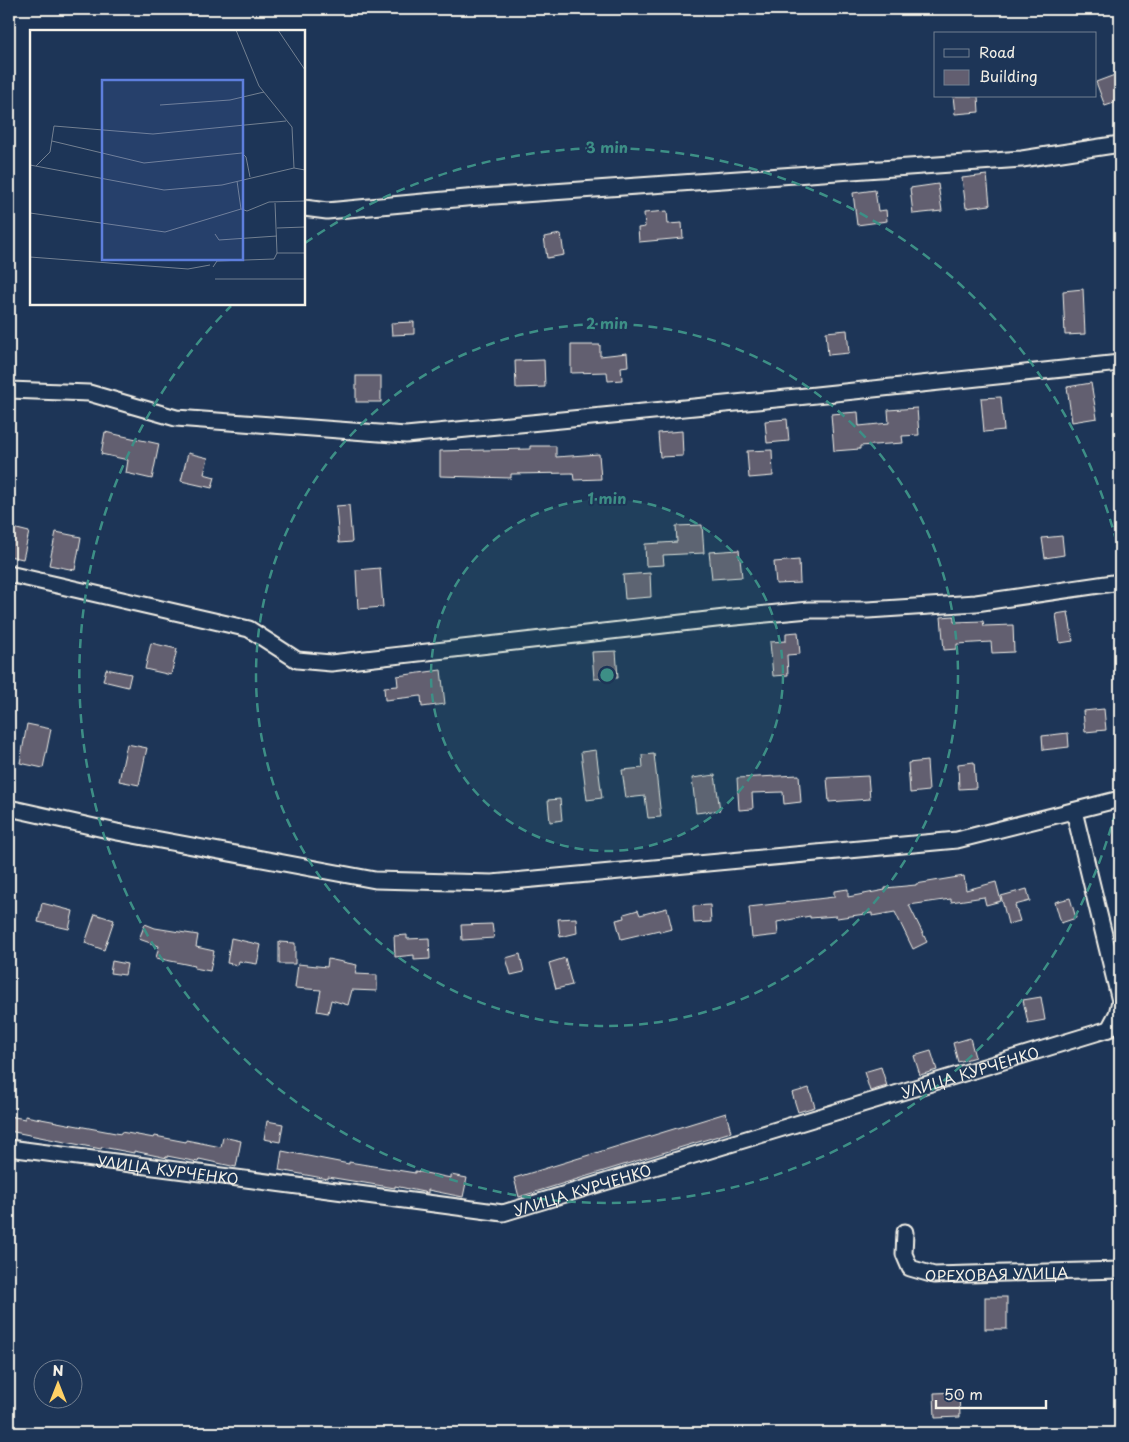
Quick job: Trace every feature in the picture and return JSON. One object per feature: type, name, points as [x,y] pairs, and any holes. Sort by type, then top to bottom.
[{"type":"street","points":[[305,208],[327,211],[466,198],[1022,159],[1120,144]]},
{"type":"street","points":[[9,390],[89,393],[176,418],[406,435],[1119,367]]},
{"type":"street","points":[[9,574],[249,629],[297,660],[331,663],[810,610],[868,610],[976,603],[1120,582]]},
{"type":"street","points":[[9,808],[117,832],[375,880],[492,883],[957,840],[1120,799]]},
{"type":"street","points":[[1074,811],[1120,1001],[1115,1034]]},
{"type":"street","name":"УЛИЦА КУРЧЕНКО","points":[[9,1148],[503,1213],[1115,1034]]},
{"type":"street","name":"ОРЕХОВАЯ УЛИЦА","points":[[905,1232],[904,1254],[910,1268],[934,1276],[1120,1270]]},
{"type":"building","points":[[1120,73],[1120,101],[1105,106],[1096,82]]},
{"type":"building","points":[[953,98],[978,98],[979,112],[955,114]]},
{"type":"building","points":[[987,175],[990,205],[966,208],[962,178]]},
{"type":"building","points":[[938,184],[942,211],[913,214],[910,188]]},
{"type":"building","points":[[875,190],[878,211],[886,210],[887,221],[857,225],[853,193]]},
{"type":"building","points":[[667,211],[668,224],[682,223],[683,238],[639,242],[638,228],[645,227],[644,213]]},
{"type":"building","points":[[561,234],[564,255],[547,258],[544,237]]},
{"type":"building","points":[[1083,289],[1085,334],[1065,335],[1063,291]]},
{"type":"building","points":[[414,322],[414,334],[392,335],[391,323]]},
{"type":"building","points":[[847,330],[849,353],[828,355],[826,332]]},
{"type":"building","points":[[571,345],[600,345],[600,356],[627,353],[628,366],[621,367],[622,380],[608,381],[607,372],[571,373]]},
{"type":"building","points":[[544,360],[545,387],[516,388],[515,361]]},
{"type":"building","points":[[356,376],[381,376],[381,402],[356,402]]},
{"type":"building","points":[[1091,383],[1097,418],[1072,422],[1067,387]]},
{"type":"building","points":[[1001,397],[1004,430],[984,432],[981,398]]},
{"type":"building","points":[[917,408],[919,435],[902,436],[903,443],[860,446],[860,449],[834,451],[831,414],[858,412],[859,426],[889,423],[888,410]]},
{"type":"building","points":[[787,419],[789,441],[767,443],[765,421]]},
{"type":"building","points":[[682,431],[683,456],[660,457],[658,433]]},
{"type":"building","points":[[105,432],[159,444],[152,479],[126,473],[128,460],[101,454]]},
{"type":"building","points":[[530,446],[556,446],[556,457],[599,454],[601,479],[574,480],[573,473],[511,474],[511,478],[440,476],[440,451],[530,449]]},
{"type":"building","points":[[772,450],[773,476],[749,478],[747,451]]},
{"type":"building","points":[[188,453],[208,458],[204,474],[215,477],[212,488],[181,481]]},
{"type":"building","points":[[349,505],[352,542],[339,543],[336,506]]},
{"type":"building","points":[[702,525],[704,553],[663,555],[664,565],[646,566],[645,544],[677,542],[676,526]]},
{"type":"building","points":[[9,527],[29,532],[23,559],[9,556]]},
{"type":"building","points":[[56,532],[81,537],[75,570],[49,565]]},
{"type":"building","points":[[1062,536],[1064,555],[1045,558],[1042,538]]},
{"type":"building","points":[[739,550],[742,577],[712,579],[709,552]]},
{"type":"building","points":[[799,560],[800,583],[776,584],[774,562]]},
{"type":"building","points":[[380,568],[383,607],[358,609],[356,570]]},
{"type":"building","points":[[650,573],[651,597],[625,599],[623,575]]},
{"type":"building","points":[[1068,612],[1073,641],[1060,643],[1056,614]]},
{"type":"building","points":[[954,616],[954,622],[983,621],[984,626],[1013,625],[1014,652],[992,653],[991,642],[957,644],[957,649],[944,650],[941,617]]},
{"type":"building","points":[[798,632],[800,654],[787,655],[788,675],[773,676],[770,642],[786,641],[786,633]]},
{"type":"building","points":[[151,643],[177,649],[171,675],[145,669]]},
{"type":"building","points":[[616,651],[618,678],[594,679],[592,652]]},
{"type":"building","points":[[106,669],[131,674],[128,687],[103,681]]},
{"type":"building","points":[[441,670],[445,704],[422,707],[421,696],[385,700],[384,687],[398,686],[397,676]]},
{"type":"building","points":[[1104,709],[1106,730],[1085,732],[1083,711]]},
{"type":"building","points":[[27,724],[51,729],[43,768],[20,763]]},
{"type":"building","points":[[1068,733],[1069,747],[1043,750],[1042,736]]},
{"type":"building","points":[[127,744],[147,748],[139,785],[119,781]]},
{"type":"building","points":[[596,750],[602,798],[587,800],[581,752]]},
{"type":"building","points":[[654,754],[661,817],[648,818],[645,796],[626,798],[622,770],[643,768],[642,755]]},
{"type":"building","points":[[927,761],[929,791],[910,793],[908,763]]},
{"type":"building","points":[[974,762],[976,788],[959,789],[958,764]]},
{"type":"building","points":[[715,775],[720,810],[696,813],[692,778]]},
{"type":"building","points":[[799,775],[801,802],[784,804],[783,792],[752,793],[753,809],[739,810],[737,778]]},
{"type":"building","points":[[868,776],[870,799],[829,802],[827,778]]},
{"type":"building","points":[[560,799],[562,820],[550,822],[548,800]]},
{"type":"building","points":[[964,876],[966,890],[996,882],[1001,901],[986,905],[984,897],[951,902],[951,899],[909,905],[927,942],[913,949],[895,912],[872,916],[872,913],[837,918],[836,916],[810,918],[810,916],[777,922],[778,935],[752,938],[749,907],[834,897],[834,891],[848,889],[848,897],[885,890],[885,888],[916,885]]},
{"type":"building","points":[[1027,889],[1030,901],[1015,905],[1020,921],[1008,924],[1001,896]]},
{"type":"building","points":[[1070,898],[1076,918],[1061,923],[1055,902]]},
{"type":"building","points":[[42,903],[73,911],[69,929],[38,922]]},
{"type":"building","points":[[710,905],[711,922],[694,923],[693,906]]},
{"type":"building","points":[[667,908],[672,929],[660,932],[659,930],[621,939],[616,920],[625,918],[624,914],[638,910],[640,915]]},
{"type":"building","points":[[95,914],[114,920],[104,950],[85,943]]},
{"type":"building","points":[[576,918],[577,933],[560,937],[558,919]]},
{"type":"building","points":[[145,924],[155,928],[198,935],[196,947],[214,951],[210,971],[156,958],[159,946],[139,939]]},
{"type":"building","points":[[492,924],[494,938],[462,940],[461,925]]},
{"type":"building","points":[[407,935],[407,939],[429,938],[430,959],[414,960],[414,955],[395,957],[394,936]]},
{"type":"building","points":[[231,938],[261,945],[257,964],[239,961],[238,965],[227,963]]},
{"type":"building","points":[[279,942],[295,943],[295,964],[279,964]]},
{"type":"building","points":[[520,954],[524,972],[511,975],[506,958]]},
{"type":"building","points":[[565,958],[572,985],[556,989],[549,963]]},
{"type":"building","points":[[328,959],[357,965],[355,974],[377,975],[377,991],[352,990],[348,1005],[331,1000],[328,1013],[317,1011],[321,990],[295,988],[298,964],[327,967]]},
{"type":"building","points":[[112,961],[127,964],[125,975],[110,973]]},
{"type":"building","points":[[1041,997],[1045,1020],[1028,1023],[1023,1000]]},
{"type":"building","points":[[970,1038],[975,1057],[958,1062],[953,1043]]},
{"type":"building","points":[[931,1051],[937,1070],[920,1075],[914,1056]]},
{"type":"building","points":[[881,1067],[887,1086],[870,1091],[864,1072]]},
{"type":"building","points":[[809,1088],[815,1107],[798,1112],[792,1093]]},
{"type":"building","points":[[726,1113],[731,1132],[519,1197],[514,1178]]},
{"type":"building","points":[[9,1116],[25,1119],[25,1116],[121,1134],[121,1132],[154,1138],[155,1136],[186,1142],[186,1140],[221,1147],[223,1137],[241,1141],[236,1167],[199,1159],[198,1162],[134,1151],[134,1153],[102,1147],[101,1149],[9,1131]]},
{"type":"building","points":[[267,1121],[283,1124],[280,1142],[264,1139]]},
{"type":"building","points":[[282,1151],[349,1164],[349,1162],[451,1178],[451,1175],[467,1178],[463,1197],[428,1190],[428,1193],[395,1186],[395,1188],[328,1177],[328,1179],[279,1170]]},
{"type":"building","points":[[985,1297],[1007,1297],[1007,1329],[985,1329]]},
{"type":"building","points":[[959,1392],[960,1417],[935,1418],[934,1393]]}]
